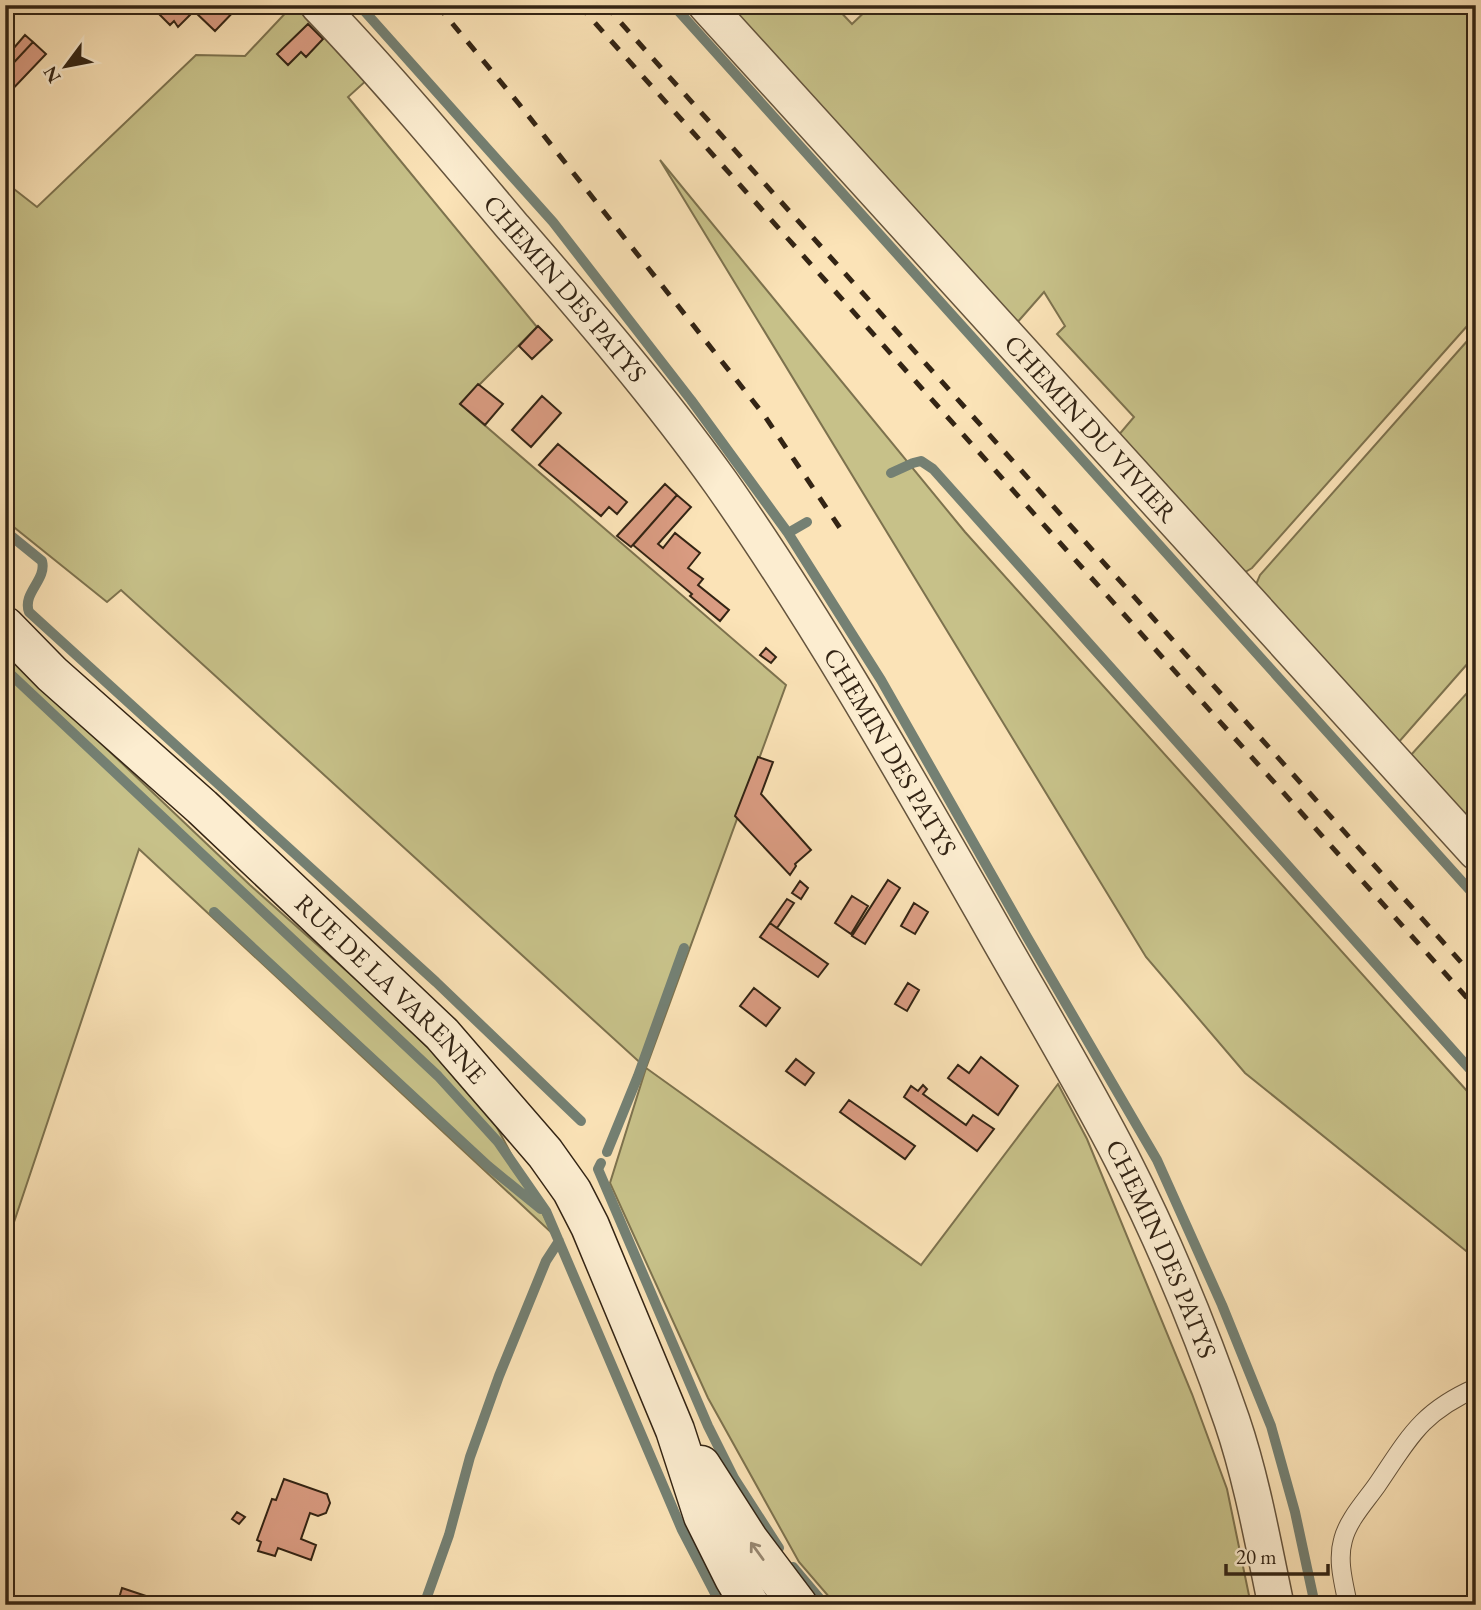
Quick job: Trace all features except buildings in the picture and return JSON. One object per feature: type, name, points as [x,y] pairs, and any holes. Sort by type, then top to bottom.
[{"type":"street","name":"CHEMIN DES PATYS","points":[[318,5],[379,69],[596,323],[671,417],[720,482],[865,705],[1121,1157],[1150,1218],[1199,1331],[1234,1426],[1254,1501],[1276,1605]]},
{"type":"street","name":"CHEMIN DU VIVIER","points":[[706,5],[1476,852]]},
{"type":"street","name":"RUE DE LA VARENNE","points":[[5,626],[52,674],[202,807],[442,1034],[545,1153],[572,1191],[590,1226],[675,1430],[703,1516],[750,1605]]},
{"type":"street","name":"RUE DE LA VARENNE","points":[[675,1430],[749,1540],[798,1605]]},
{"type":"lane","points":[[1348,1605],[1340,1556],[1343,1538],[1360,1507],[1405,1441],[1424,1421],[1451,1399],[1476,1388]]},
{"type":"shaded area","points":[[293,5],[318,5],[379,69],[348,97],[537,327],[460,404],[786,685],[646,1068],[121,590],[107,602],[5,520],[5,182],[37,207],[196,55],[245,56]]},
{"type":"shaded area","points":[[745,5],[834,5],[852,24],[872,5],[1476,5],[1476,316],[1252,568],[1242,574],[1117,437],[1134,417],[1057,334],[1065,326],[1044,292],[1015,325],[735,15]]},
{"type":"shaded area","points":[[660,160],[965,532],[1476,1101],[1476,1259],[1245,1073],[1146,957]]},
{"type":"shaded area","points":[[1476,331],[1476,654],[1398,743],[1254,589],[1260,575]]},
{"type":"shaded area","points":[[5,652],[250,885],[367,989],[482,1099],[554,1235],[139,849],[5,1249]]},
{"type":"shaded area","points":[[1476,683],[1476,827],[1410,756]]},
{"type":"shaded area","points":[[646,1068],[921,1265],[1058,1084],[1087,1139],[1192,1394],[1227,1489],[1251,1605],[836,1605],[799,1562],[708,1398],[610,1183]]},
{"type":"waterway","points":[[359,5],[553,222],[691,400],[788,533],[807,522]]},
{"type":"waterway","points":[[673,5],[1476,897]]},
{"type":"waterway","points":[[891,473],[921,461],[933,469],[1476,1076]]},
{"type":"waterway","points":[[5,531],[42,561],[41,574],[29,599],[29,612],[436,982],[581,1121]]},
{"type":"waterway","points":[[788,533],[881,680],[1157,1160],[1222,1305],[1271,1426],[1295,1512],[1315,1605]]},
{"type":"waterway","points":[[5,669],[438,1076],[498,1142],[546,1211],[682,1530],[721,1605]]},
{"type":"waterway","points":[[214,912],[488,1166],[541,1209]]},
{"type":"waterway","points":[[607,1152],[638,1076],[684,948]]},
{"type":"waterway","points":[[601,1163],[598,1169],[708,1426],[734,1478],[779,1548]]},
{"type":"waterway","points":[[424,1605],[449,1535],[470,1457],[499,1376],[546,1261],[559,1241]]},
{"type":"waterway","points":[[793,1567],[825,1605]]},
{"type":"railway","points":[[437,5],[519,104],[764,415],[844,534]]},
{"type":"railway","points":[[579,5],[1476,1008]]},
{"type":"railway","points":[[605,5],[1476,979]]}]
